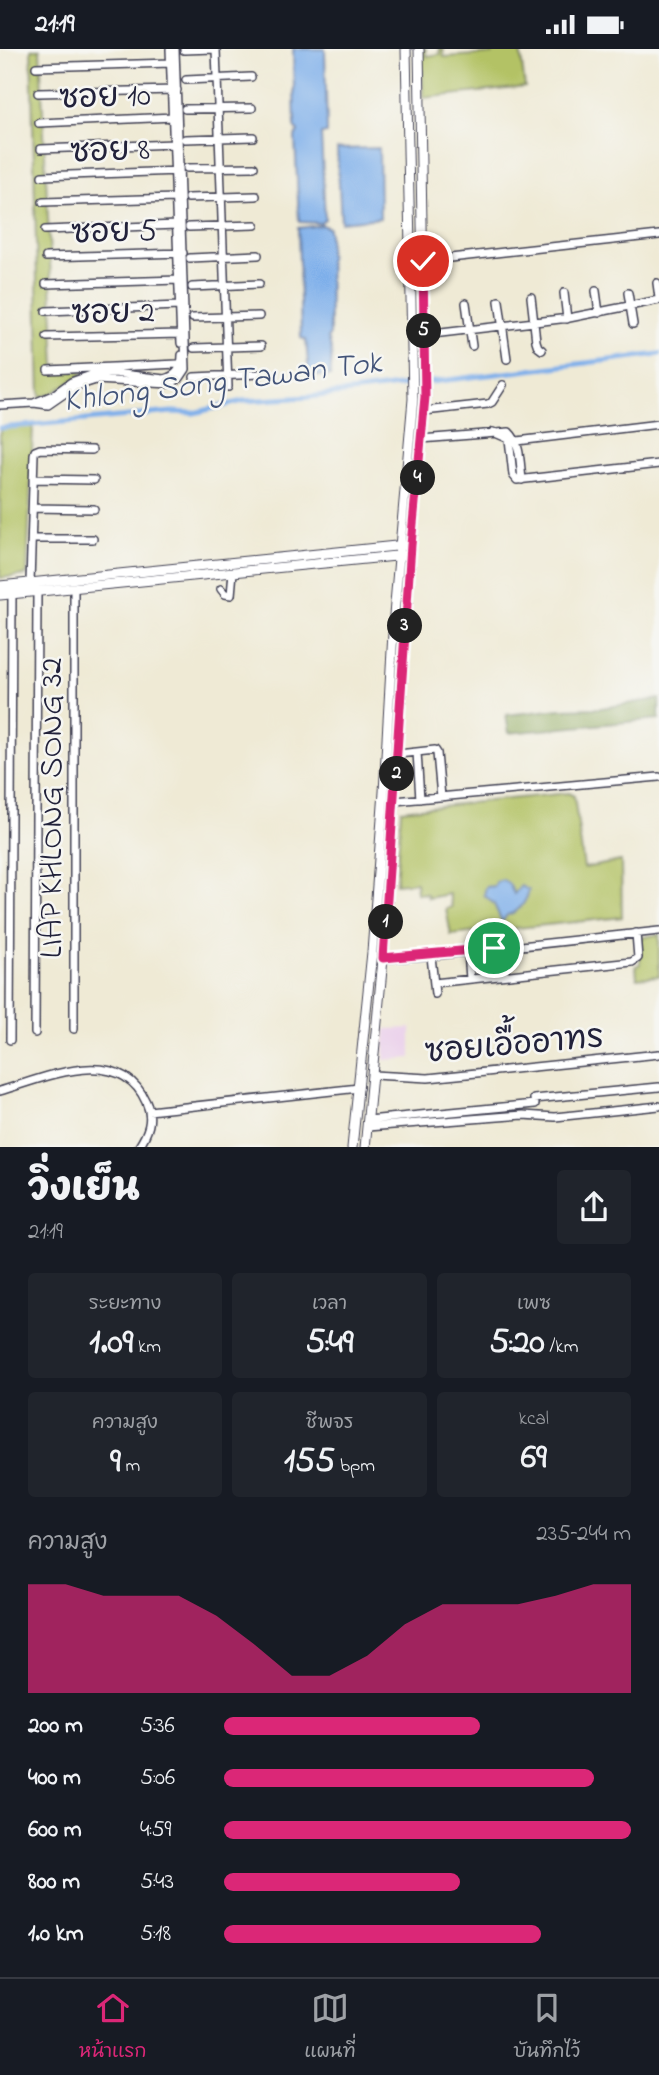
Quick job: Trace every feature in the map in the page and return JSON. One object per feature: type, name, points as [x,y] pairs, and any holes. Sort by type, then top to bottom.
[{"type":"main road","points":[[352,1147],[384,802],[398,569],[413,399],[406,49]]},
{"type":"main road","points":[[365,1147],[383,958],[411,550],[425,397],[419,49]]},
{"type":"main road","points":[[0,595],[33,587],[159,569],[384,552],[401,545]]},
{"type":"main road","points":[[0,586],[74,588],[233,572],[384,552],[401,545],[411,550]]},
{"type":"main road","points":[[384,552],[398,569]]},
{"type":"main road","points":[[159,569],[161,580]]},
{"type":"main road","points":[[384,802],[395,801]]},
{"type":"street","points":[[116,374],[164,384],[175,381],[183,374],[187,363],[181,253],[181,170],[170,49]]},
{"type":"street","points":[[48,370],[164,379],[172,377],[181,365],[181,253],[176,198],[181,170],[174,144],[179,50],[215,49],[228,387]]},
{"type":"street","points":[[36,67],[171,63]]},
{"type":"street","points":[[186,80],[251,77]]},
{"type":"street","points":[[38,93],[175,90]]},
{"type":"street","points":[[185,109],[252,107]]},
{"type":"street","name":"ซอย 10","points":[[39,123],[174,117]]},
{"type":"street","points":[[185,139],[253,137]]},
{"type":"street","points":[[41,149],[174,144]]},
{"type":"street","name":"ซอย 8","points":[[42,176],[254,167]]},
{"type":"street","points":[[188,198],[256,196]]},
{"type":"street","points":[[44,202],[176,198]]},
{"type":"street","points":[[45,230],[177,225]]},
{"type":"street","points":[[189,227],[255,225]]},
{"type":"street","points":[[423,261],[659,235]]},
{"type":"street","name":"ซอย 5","points":[[46,257],[181,253]]},
{"type":"street","points":[[190,258],[258,255]]},
{"type":"street","points":[[46,284],[179,280]]},
{"type":"street","points":[[424,335],[567,319],[630,307],[659,299],[657,283]]},
{"type":"street","points":[[192,287],[259,284]]},
{"type":"street","points":[[596,291],[599,313]]},
{"type":"street","points":[[564,293],[567,319]]},
{"type":"street","points":[[628,293],[633,324]]},
{"type":"street","points":[[531,297],[536,341],[542,350]]},
{"type":"street","points":[[499,301],[507,359]]},
{"type":"street","points":[[467,303],[472,347]]},
{"type":"street","points":[[46,311],[180,306]]},
{"type":"street","points":[[193,318],[259,316]]},
{"type":"street","name":"ซอย 2","points":[[47,337],[181,334]]},
{"type":"street","points":[[194,348],[261,346]]},
{"type":"street","points":[[0,405],[34,403],[91,375],[116,374],[178,364]]},
{"type":"street","points":[[194,377],[260,374]]},
{"type":"street","points":[[424,411],[488,404],[503,385]]},
{"type":"street","points":[[421,439],[492,432],[513,441],[659,424]]},
{"type":"street","points":[[513,441],[513,475],[517,480],[659,464]]},
{"type":"street","points":[[35,1033],[32,539],[35,450],[92,450]]},
{"type":"street","points":[[33,479],[94,480]]},
{"type":"street","points":[[33,508],[94,509]]},
{"type":"street","points":[[32,539],[93,540]]},
{"type":"street","points":[[221,589],[230,595],[233,572]]},
{"type":"street","name":"LIAP KHLONG SONG 32","points":[[74,588],[75,1028]]},
{"type":"street","points":[[10,1040],[12,593]]},
{"type":"street","points":[[398,754],[435,750],[441,797]]},
{"type":"street","points":[[417,752],[420,799]]},
{"type":"street","points":[[395,801],[659,777]]},
{"type":"street","points":[[383,958],[659,931]]},
{"type":"street","points":[[434,983],[632,962],[638,958],[636,933]]},
{"type":"street","points":[[468,951],[470,979]]},
{"type":"street","points":[[431,955],[435,994]]},
{"type":"street","name":"ซอยเอื้ออาทร","points":[[373,1075],[428,1077],[659,1054]]},
{"type":"street","points":[[0,1091],[59,1072],[79,1069],[119,1073],[140,1088],[149,1111],[149,1131],[138,1147]]},
{"type":"street","points":[[368,1123],[535,1104],[534,1099],[659,1087]]},
{"type":"street","points":[[149,1111],[359,1088]]},
{"type":"street","points":[[522,1104],[523,1115]]},
{"type":"street","points":[[368,1123],[523,1115],[555,1117],[659,1106]]},
{"type":"street","points":[[464,1111],[465,1120]]},
{"type":"shaded area","points":[[411,1028],[411,1058],[384,1060],[386,1029]]},
{"type":"green space","points":[[31,49],[40,49],[55,366],[83,374],[51,394],[40,397]]},
{"type":"green space","points":[[422,49],[426,49],[426,56],[440,54],[439,49],[443,49],[444,57],[492,54],[492,49],[520,49],[525,87],[423,98]]},
{"type":"green space","points":[[33,426],[27,575],[0,578],[0,429]]},
{"type":"green space","points":[[659,699],[659,719],[509,733],[506,715],[601,708]]},
{"type":"green space","points":[[568,793],[574,796],[584,868],[621,861],[622,917],[451,935],[446,909],[452,907],[449,894],[428,898],[427,894],[417,893],[416,882],[396,884],[401,810]]},
{"type":"green space","points":[[659,934],[659,976],[637,978],[640,938]]},
{"type":"water","points":[[293,49],[325,49],[327,133],[321,134],[325,219],[321,223],[299,222],[295,137],[298,132],[295,127]]},
{"type":"water","points":[[379,148],[380,218],[341,222],[337,149]]},
{"type":"water","points":[[322,225],[329,228],[328,338],[331,366],[330,376],[309,376],[306,340],[301,338],[298,228]]},
{"type":"water","points":[[503,880],[509,884],[514,894],[521,886],[529,890],[522,906],[507,915],[502,922],[494,904],[484,895],[486,887],[495,886],[496,882]]},
{"type":"waterway","name":"Khlong Song Tawan Tok","points":[[0,428],[172,412],[194,413],[243,401],[309,397],[659,354]]},
{"type":"route","points":[[423,261],[425,397],[411,545],[383,958],[494,948]]}]
